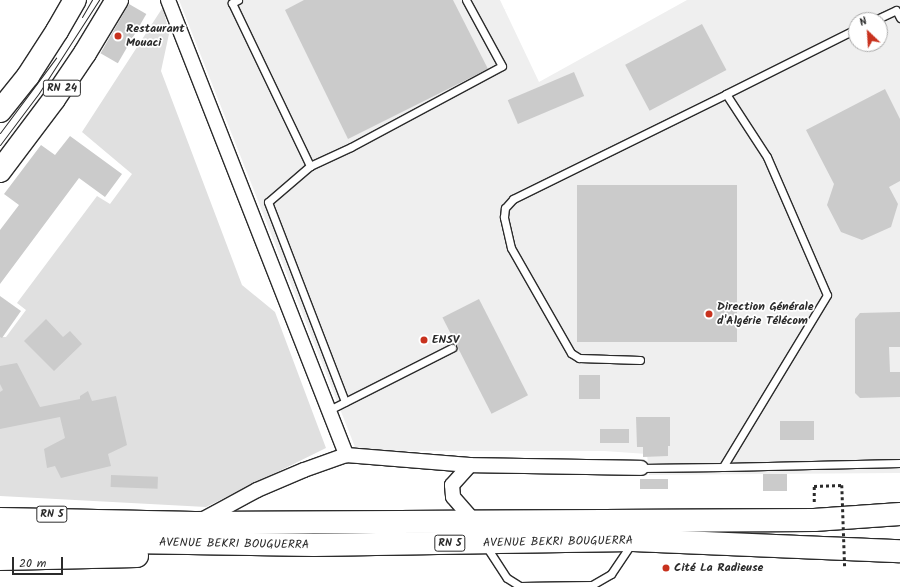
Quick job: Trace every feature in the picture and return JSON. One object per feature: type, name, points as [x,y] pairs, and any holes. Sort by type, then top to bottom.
[{"type":"main road","name":"RN 24","points":[[0,112],[36,63],[75,0]]},
{"type":"main road","name":"RN 24","points":[[0,171],[54,99],[85,53],[117,0]]},
{"type":"main road","name":"RN 5","points":[[0,506],[103,522]]},
{"type":"main road","name":"AVENUE BEKRI BOUGUERRA","points":[[0,519],[195,523],[474,522],[814,520],[900,514]]},
{"type":"main road","name":"AVENUE BEKRI BOUGUERRA","points":[[0,540],[314,545],[633,540],[900,551]]},
{"type":"main road","name":"RN 5","points":[[0,559],[173,556],[314,545]]},
{"type":"street","points":[[168,0],[346,455]]},
{"type":"street","points":[[195,523],[257,490],[304,470],[346,455],[470,465],[641,468]]},
{"type":"street","points":[[470,465],[452,485],[453,497],[474,522]]},
{"type":"lane","points":[[345,402],[268,202],[310,166],[351,147],[502,66],[466,0]]},
{"type":"lane","points":[[232,1],[310,166]]},
{"type":"lane","points":[[888,14],[896,10],[900,18]]},
{"type":"lane","points":[[640,360],[579,358],[571,353],[511,248],[504,217],[506,208],[513,199],[848,33]]},
{"type":"lane","points":[[723,467],[827,294],[767,157],[726,94]]},
{"type":"lane","points":[[329,410],[452,348]]},
{"type":"lane","points":[[641,468],[900,463]]},
{"type":"lane","points":[[483,542],[507,578],[520,586],[592,585],[612,574],[633,540]]},
{"type":"path","points":[[814,486],[842,485],[845,569]]},
{"type":"shaded area","name":"Direction Générale d'Algérie Télécom","points":[[179,0],[500,0],[539,82],[687,0],[900,0],[900,473],[649,475],[647,454],[604,451],[361,451],[355,447]]},
{"type":"shaded area","points":[[163,7],[169,34],[161,71],[242,285],[275,312],[326,448],[206,507],[0,496],[0,337],[6,337],[26,310],[17,303],[97,196],[110,204],[132,174],[82,132]]},
{"type":"building","points":[[304,0],[453,0],[488,69],[348,139],[285,10]]},
{"type":"building","points":[[129,4],[146,14],[118,63],[100,53]]},
{"type":"building","points":[[702,24],[726,70],[650,111],[625,65]]},
{"type":"building","points":[[574,72],[584,96],[518,124],[508,100]]},
{"type":"building","points":[[885,89],[900,119],[900,181],[889,187],[898,204],[891,227],[862,240],[841,232],[827,205],[834,184],[806,130]]},
{"type":"building","points":[[70,136],[122,174],[105,197],[79,178],[0,284],[0,230],[19,205],[4,194],[41,145],[55,155]]},
{"type":"building","points":[[577,185],[737,185],[737,342],[577,342]]},
{"type":"building","points":[[0,296],[21,311],[2,338],[0,337]]},
{"type":"building","points":[[479,299],[528,395],[491,414],[442,318]]},
{"type":"building","points":[[900,312],[900,347],[889,347],[890,372],[900,372],[900,397],[860,398],[855,393],[855,319],[860,313]]},
{"type":"building","points":[[46,319],[63,337],[70,331],[82,344],[54,371],[24,341]]},
{"type":"building","points":[[17,363],[40,407],[80,399],[80,396],[88,391],[92,401],[116,396],[127,445],[108,454],[111,466],[61,478],[55,466],[47,468],[44,449],[65,438],[60,417],[0,429],[0,392],[3,390],[0,384],[0,366]]},
{"type":"building","points":[[579,375],[600,375],[600,399],[579,399]]},
{"type":"building","points":[[636,417],[670,417],[670,446],[668,446],[668,456],[643,457],[643,447],[637,447]]},
{"type":"building","points":[[780,421],[814,421],[814,440],[780,440]]},
{"type":"building","points":[[600,429],[629,429],[629,443],[600,443]]},
{"type":"building","points":[[763,474],[787,474],[787,491],[763,491]]},
{"type":"building","points":[[111,475],[158,477],[158,489],[111,487]]},
{"type":"building","points":[[640,479],[668,479],[668,489],[640,489]]},
{"type":"tram line","points":[[82,17],[92,0]]},
{"type":"tram line","points":[[0,145],[39,93],[99,0]]},
{"type":"tram line","points":[[0,133],[56,58]]},
{"type":"place","name":"Restaurant Mouaci","points":[[118,36]]},
{"type":"place","name":"Direction Générale d'Algérie Télécom","points":[[709,314]]},
{"type":"place","name":"ENSV","points":[[424,340]]},
{"type":"place","name":"Cité La Radieuse","points":[[666,568]]}]
